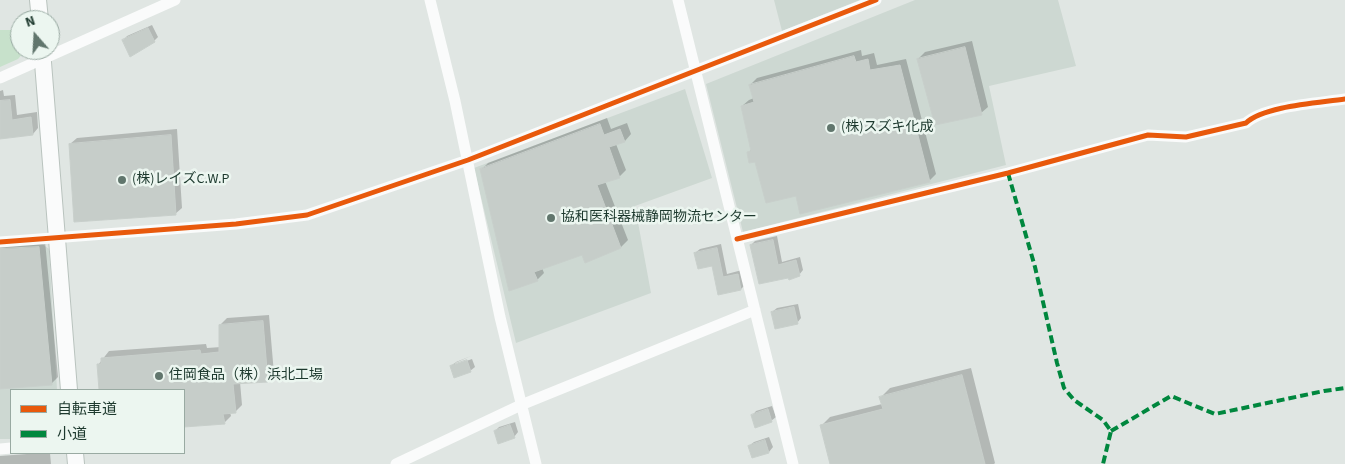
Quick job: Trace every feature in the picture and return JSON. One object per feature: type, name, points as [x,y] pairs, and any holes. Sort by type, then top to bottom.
[{"type":"street","points":[[60,47],[175,0]]},
{"type":"street","points":[[430,0],[456,101],[500,318],[536,464]]},
{"type":"street","points":[[678,0],[793,464]]},
{"type":"street","points":[[0,242],[236,224],[307,215],[468,160],[876,0]]},
{"type":"street","points":[[0,78],[32,60]]},
{"type":"street","points":[[42,60],[69,389]]},
{"type":"street","points":[[737,239],[1008,173],[1148,135],[1186,137],[1246,123],[1252,118],[1272,111],[1345,99]]},
{"type":"street","points":[[396,464],[521,405],[754,310]]},
{"type":"shaded area","points":[[774,0],[860,0],[782,31]]},
{"type":"shaded area","points":[[915,0],[1058,0],[1076,66],[989,86],[1006,165],[743,232],[706,84]]},
{"type":"shaded area","points":[[685,89],[712,178],[635,206],[651,293],[516,343],[474,168]]},
{"type":"shaded area","points":[[41,243],[49,249],[57,389],[10,389],[10,439],[0,439],[0,246]]},
{"type":"green space","points":[[0,30],[10,30],[10,60],[16,60],[0,67]]},
{"type":"building","points":[[148,28],[155,42],[130,57],[122,40]]},
{"type":"building","points":[[965,47],[982,115],[935,125],[917,59]]},
{"type":"building","name":"(株)スズキ化成","points":[[854,56],[856,62],[868,59],[870,70],[900,65],[930,182],[800,214],[796,196],[766,203],[755,162],[749,163],[747,152],[751,151],[741,106],[754,102],[749,85]]},
{"type":"building","points":[[10,100],[12,120],[31,117],[33,135],[0,139],[0,101]]},
{"type":"building","name":"協和医科器械静岡物流センター","points":[[600,124],[604,135],[620,129],[625,142],[609,147],[620,178],[597,185],[621,248],[585,263],[582,255],[534,272],[538,281],[509,291],[480,169]]},
{"type":"building","name":"(株)レイズC.W.P","points":[[171,135],[176,215],[74,222],[69,144]]},
{"type":"building","points":[[773,240],[778,265],[796,260],[800,276],[789,280],[788,278],[759,284],[750,245]]},
{"type":"building","points":[[39,247],[52,385],[0,389],[0,249]]},
{"type":"building","points":[[717,248],[723,277],[738,274],[741,290],[718,295],[712,266],[698,269],[694,253]]},
{"type":"building","points":[[794,307],[798,324],[775,329],[771,312]]},
{"type":"building","name":"住岡食品（株）浜北工場","points":[[263,321],[268,382],[233,384],[236,413],[223,414],[225,424],[185,427],[185,389],[99,389],[97,364],[101,364],[101,358],[200,350],[201,354],[219,352],[219,325]]},
{"type":"building","points":[[467,360],[471,372],[454,378],[450,366]]},
{"type":"building","points":[[962,375],[985,464],[830,464],[820,425],[883,409],[879,397]]},
{"type":"building","points":[[768,409],[772,422],[755,428],[751,415]]},
{"type":"building","points":[[510,425],[515,438],[498,444],[494,431]]},
{"type":"building","points":[[765,440],[769,453],[752,458],[748,446]]},
{"type":"marked path","points":[[1008,173],[1035,267],[1064,388],[1074,400],[1103,420],[1111,431],[1103,464]]},
{"type":"marked path","points":[[1111,431],[1171,396],[1215,414],[1345,388]]},
{"type":"cycle path","points":[[0,242],[236,224],[307,215],[468,160],[876,0]]},
{"type":"cycle path","points":[[737,239],[1008,173],[1148,135],[1186,137],[1246,123],[1254,117],[1278,109],[1345,99]]},
{"type":"place","name":"(株)スズキ化成","points":[[831,128]]},
{"type":"place","name":"(株)レイズC.W.P","points":[[122,180]]},
{"type":"place","name":"協和医科器械静岡物流センター","points":[[551,218]]},
{"type":"place","name":"住岡食品（株）浜北工場","points":[[159,376]]}]
